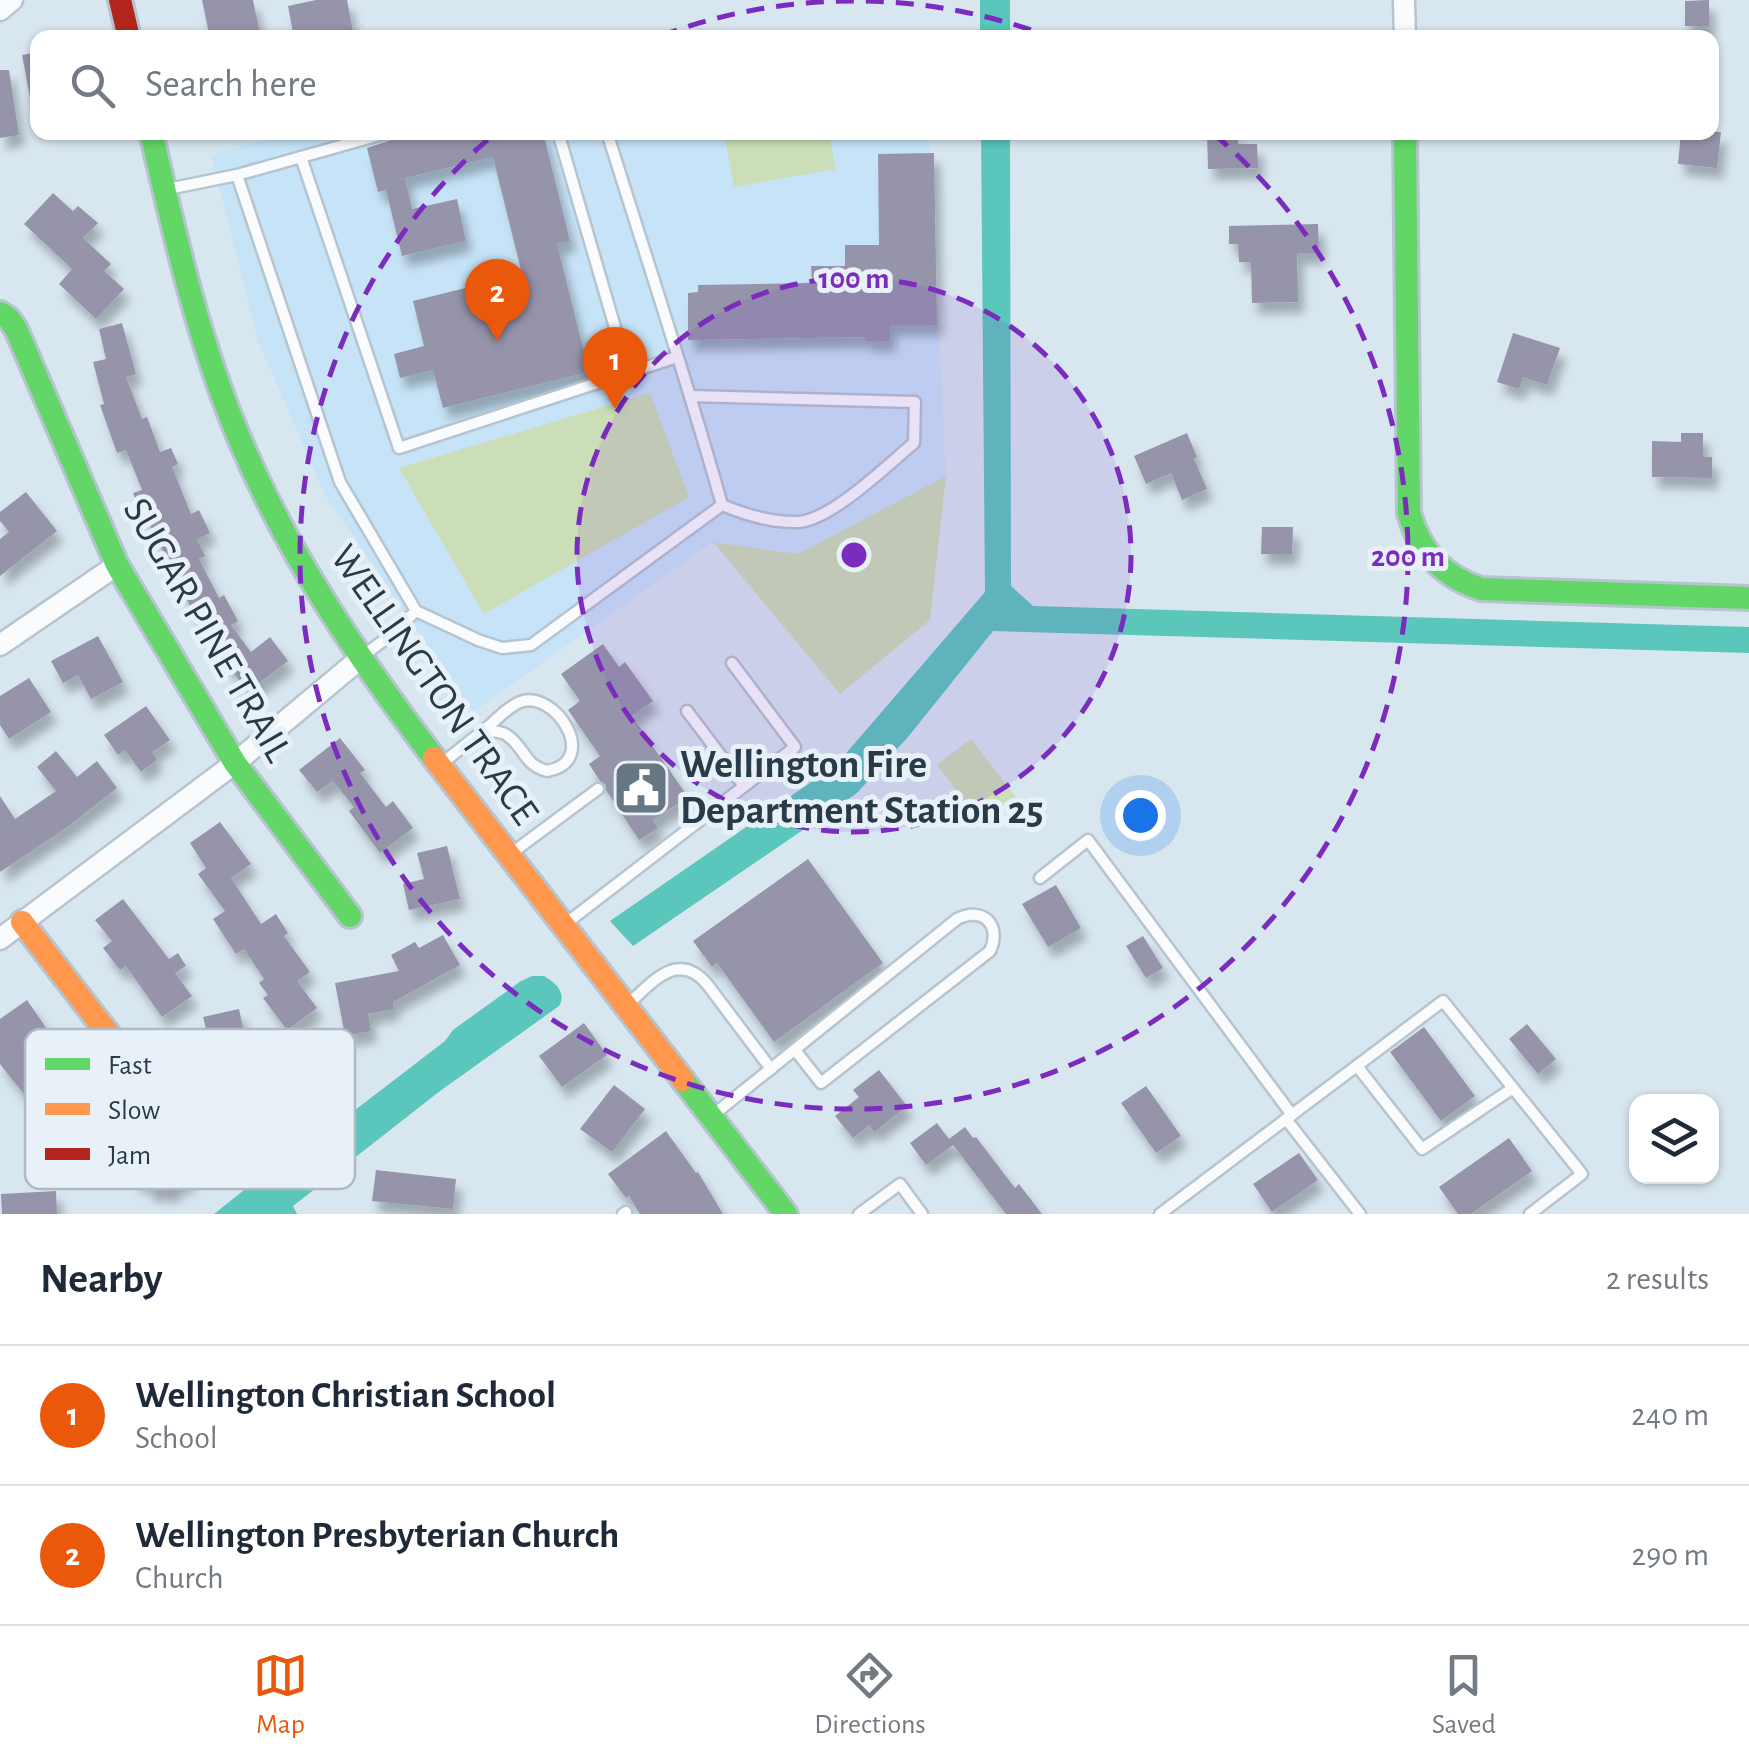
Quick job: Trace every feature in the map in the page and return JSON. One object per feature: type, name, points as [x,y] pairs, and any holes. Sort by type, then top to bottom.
[{"type":"street","points":[[0,10],[12,0]]},
{"type":"street","points":[[120,0],[127,30]]},
{"type":"street","points":[[1404,0],[1404,30]]},
{"type":"street","name":"WELLINGTON TRACE","points":[[153,140],[200,330],[229,414],[289,543],[361,658],[439,766],[786,1214]]},
{"type":"street","points":[[1406,140],[1410,496],[1412,527],[1422,549],[1442,571],[1468,585],[1494,590],[1749,598]]},
{"type":"street","name":"SUGAR PINE TRAIL","points":[[0,313],[16,329],[117,565],[236,763],[350,916]]},
{"type":"street","points":[[0,645],[117,565]]},
{"type":"street","points":[[0,939],[236,763],[361,658]]},
{"type":"street","points":[[22,922],[105,1029]]},
{"type":"lane","points":[[164,190],[237,175],[362,140]]},
{"type":"lane","points":[[560,140],[628,372]]},
{"type":"lane","points":[[609,140],[722,505]]},
{"type":"lane","points":[[302,157],[400,448],[677,357]]},
{"type":"lane","points":[[237,175],[340,482],[416,611],[502,648],[531,645],[722,505]]},
{"type":"lane","points":[[691,396],[915,402],[914,443],[839,505],[802,522],[752,518],[722,505]]},
{"type":"lane","points":[[361,658],[416,611]]},
{"type":"lane","points":[[564,926],[794,747],[732,662]]},
{"type":"lane","points":[[439,766],[519,702],[536,700],[552,709],[570,734],[573,751],[564,765],[547,771],[532,764],[508,736],[482,732]]},
{"type":"lane","points":[[687,711],[744,786]]},
{"type":"lane","points":[[508,855],[598,790]]},
{"type":"lane","points":[[1040,878],[1088,840],[1360,1214]]},
{"type":"lane","points":[[711,1117],[771,1069],[794,1050],[957,919],[978,914],[990,923],[995,937],[990,951],[821,1084],[794,1050]]},
{"type":"lane","points":[[626,1006],[661,974],[681,969],[691,972],[707,984],[771,1069]]},
{"type":"lane","points":[[1160,1214],[1443,1001],[1582,1174],[1530,1214]]},
{"type":"lane","points":[[1357,1066],[1422,1150],[1513,1088]]},
{"type":"lane","points":[[859,1214],[900,1184],[922,1214]]},
{"type":"shaded area","points":[[980,0],[1010,0],[1010,30],[980,30]]},
{"type":"shaded area","points":[[263,140],[929,140],[946,476],[798,554],[713,542],[473,712],[326,497],[258,341],[211,155]]},
{"type":"shaded area","points":[[725,140],[830,140],[836,169],[734,187]]},
{"type":"shaded area","points":[[981,140],[1010,140],[1011,586],[1033,606],[1749,627],[1749,653],[993,631],[908,737],[857,793],[633,946],[610,921],[836,765],[985,592]]},
{"type":"shaded area","points":[[650,393],[689,497],[484,614],[399,468]]},
{"type":"shaded area","points":[[946,476],[930,620],[840,694],[713,542],[798,554]]},
{"type":"shaded area","points":[[971,739],[1016,797],[982,823],[937,765]]},
{"type":"shaded area","points":[[544,976],[561,992],[559,1006],[355,1157],[355,1110],[521,981]]},
{"type":"shaded area","points":[[245,1189],[315,1189],[293,1206],[297,1214],[214,1214]]},
{"type":"building","points":[[202,0],[253,0],[259,30],[208,30]]},
{"type":"building","points":[[316,0],[347,0],[353,30],[292,30],[288,6]]},
{"type":"building","points":[[1709,0],[1709,26],[1685,26],[1685,1]]},
{"type":"building","points":[[30,54],[30,97],[22,55]]},
{"type":"building","points":[[0,70],[9,70],[19,135],[0,138]]},
{"type":"building","points":[[1721,132],[1717,168],[1678,164],[1680,140],[1719,140]]},
{"type":"building","points":[[392,140],[545,140],[570,241],[557,244],[589,372],[443,408],[433,370],[400,378],[394,354],[424,346],[413,301],[522,274],[493,157],[405,178],[412,209],[457,199],[466,241],[402,256],[386,190],[378,192],[367,148]]},
{"type":"building","points":[[1207,140],[1257,144],[1258,168],[1208,169]]},
{"type":"building","points":[[934,153],[937,325],[890,325],[890,341],[866,341],[866,337],[688,340],[688,293],[698,292],[698,285],[812,283],[811,266],[845,266],[845,245],[879,245],[878,154]]},
{"type":"building","points":[[53,193],[73,211],[78,206],[98,223],[83,238],[111,264],[104,271],[124,289],[96,319],[59,284],[72,269],[24,224]]},
{"type":"building","points":[[1318,224],[1319,253],[1297,253],[1298,302],[1252,303],[1251,262],[1239,262],[1238,244],[1229,244],[1229,226]]},
{"type":"building","points":[[122,323],[136,374],[126,377],[160,452],[171,448],[178,464],[172,467],[191,514],[199,510],[210,533],[197,539],[205,556],[199,559],[219,598],[224,595],[238,621],[231,625],[251,652],[270,637],[288,661],[248,691],[206,638],[146,517],[143,518],[133,493],[142,490],[126,450],[117,453],[100,405],[104,404],[93,362],[106,359],[99,329]]},
{"type":"building","points":[[1513,333],[1560,348],[1547,385],[1523,377],[1519,389],[1497,382]]},
{"type":"building","points":[[1187,433],[1207,489],[1182,500],[1171,473],[1146,484],[1134,456]]},
{"type":"building","points":[[1681,433],[1703,433],[1703,457],[1712,457],[1712,478],[1652,477],[1652,441],[1681,442]]},
{"type":"building","points":[[26,492],[57,531],[0,576],[0,539],[9,532],[0,521],[0,512]]},
{"type":"building","points":[[1262,527],[1293,527],[1292,554],[1261,554]]},
{"type":"building","points":[[98,636],[123,682],[91,699],[78,675],[63,683],[51,661]]},
{"type":"building","points":[[603,644],[619,667],[625,662],[653,701],[632,716],[688,797],[653,820],[658,828],[639,840],[589,764],[600,756],[568,710],[580,701],[561,674]]},
{"type":"building","points":[[29,678],[51,712],[9,739],[0,725],[0,696]]},
{"type":"building","points":[[146,706],[170,740],[152,752],[157,760],[141,772],[125,750],[118,755],[104,735]]},
{"type":"building","points":[[340,738],[365,770],[360,773],[386,807],[393,801],[413,828],[380,853],[349,811],[354,807],[333,781],[317,792],[299,770]]},
{"type":"building","points":[[56,751],[77,777],[97,761],[117,788],[0,872],[0,796],[15,819],[56,791],[37,767]]},
{"type":"building","points":[[220,822],[251,864],[231,878],[261,924],[276,914],[288,933],[284,936],[310,972],[297,981],[317,1008],[288,1029],[263,998],[268,995],[259,983],[264,979],[244,949],[236,954],[213,919],[225,911],[198,874],[206,868],[190,843]]},
{"type":"building","points":[[447,846],[460,899],[409,910],[403,884],[424,879],[417,853]]},
{"type":"building","points":[[808,859],[883,963],[774,1042],[717,963],[712,967],[693,941]]},
{"type":"building","points":[[1056,885],[1081,928],[1048,947],[1022,904]]},
{"type":"building","points":[[123,899],[169,959],[178,953],[186,966],[175,973],[192,996],[162,1017],[126,966],[120,970],[103,948],[112,941],[95,920]]},
{"type":"building","points":[[443,935],[460,965],[393,1002],[394,1009],[368,1014],[371,1031],[355,1034],[355,1029],[344,1029],[335,983],[399,971],[391,955],[415,942],[419,948]]},
{"type":"building","points":[[1143,936],[1163,968],[1146,978],[1126,946]]},
{"type":"building","points":[[27,1000],[47,1029],[25,1029],[25,1095],[0,1064],[0,1019]]},
{"type":"building","points":[[239,1009],[243,1029],[206,1029],[203,1017]]},
{"type":"building","points":[[584,1023],[607,1055],[562,1087],[539,1056]]},
{"type":"building","points":[[1527,1024],[1556,1059],[1538,1074],[1509,1039]]},
{"type":"building","points":[[1424,1027],[1475,1096],[1441,1121],[1390,1052]]},
{"type":"building","points":[[879,1070],[907,1106],[874,1132],[869,1125],[853,1138],[835,1116],[859,1097],[853,1090]]},
{"type":"building","points":[[614,1085],[645,1109],[612,1152],[580,1129]]},
{"type":"building","points":[[1146,1086],[1181,1136],[1156,1153],[1121,1103]]},
{"type":"building","points":[[937,1123],[949,1139],[965,1127],[1042,1214],[1006,1214],[953,1145],[926,1165],[910,1143]]},
{"type":"building","points":[[666,1131],[698,1172],[723,1214],[640,1214],[608,1174]]},
{"type":"building","points":[[1509,1138],[1532,1171],[1471,1214],[1458,1214],[1439,1187]]},
{"type":"building","points":[[1299,1153],[1318,1180],[1272,1212],[1253,1184]]},
{"type":"building","points":[[376,1170],[456,1179],[453,1209],[372,1201]]},
{"type":"building","points":[[56,1191],[57,1214],[2,1214],[1,1194]]},
{"type":"traffic: fast","points":[[153,140],[200,326],[225,403],[259,483],[326,605],[434,758]]},
{"type":"traffic: fast","points":[[1405,140],[1409,513],[1426,551],[1444,570],[1481,589],[1749,598]]},
{"type":"traffic: fast","points":[[0,313],[16,329],[117,565],[235,763],[350,916]]},
{"type":"traffic: fast","points":[[683,1080],[786,1214]]},
{"type":"traffic: slow","points":[[434,758],[683,1080]]},
{"type":"traffic: slow","points":[[22,922],[105,1029]]},
{"type":"traffic: jam","points":[[120,0],[127,30]]},
{"type":"place","name":"Wellington Presbyterian Church","points":[[497,341]]},
{"type":"place","name":"Wellington Christian School","points":[[615,409]]},
{"type":"place","name":"Wellington Fire Department Station 25","points":[[641,788]]}]
